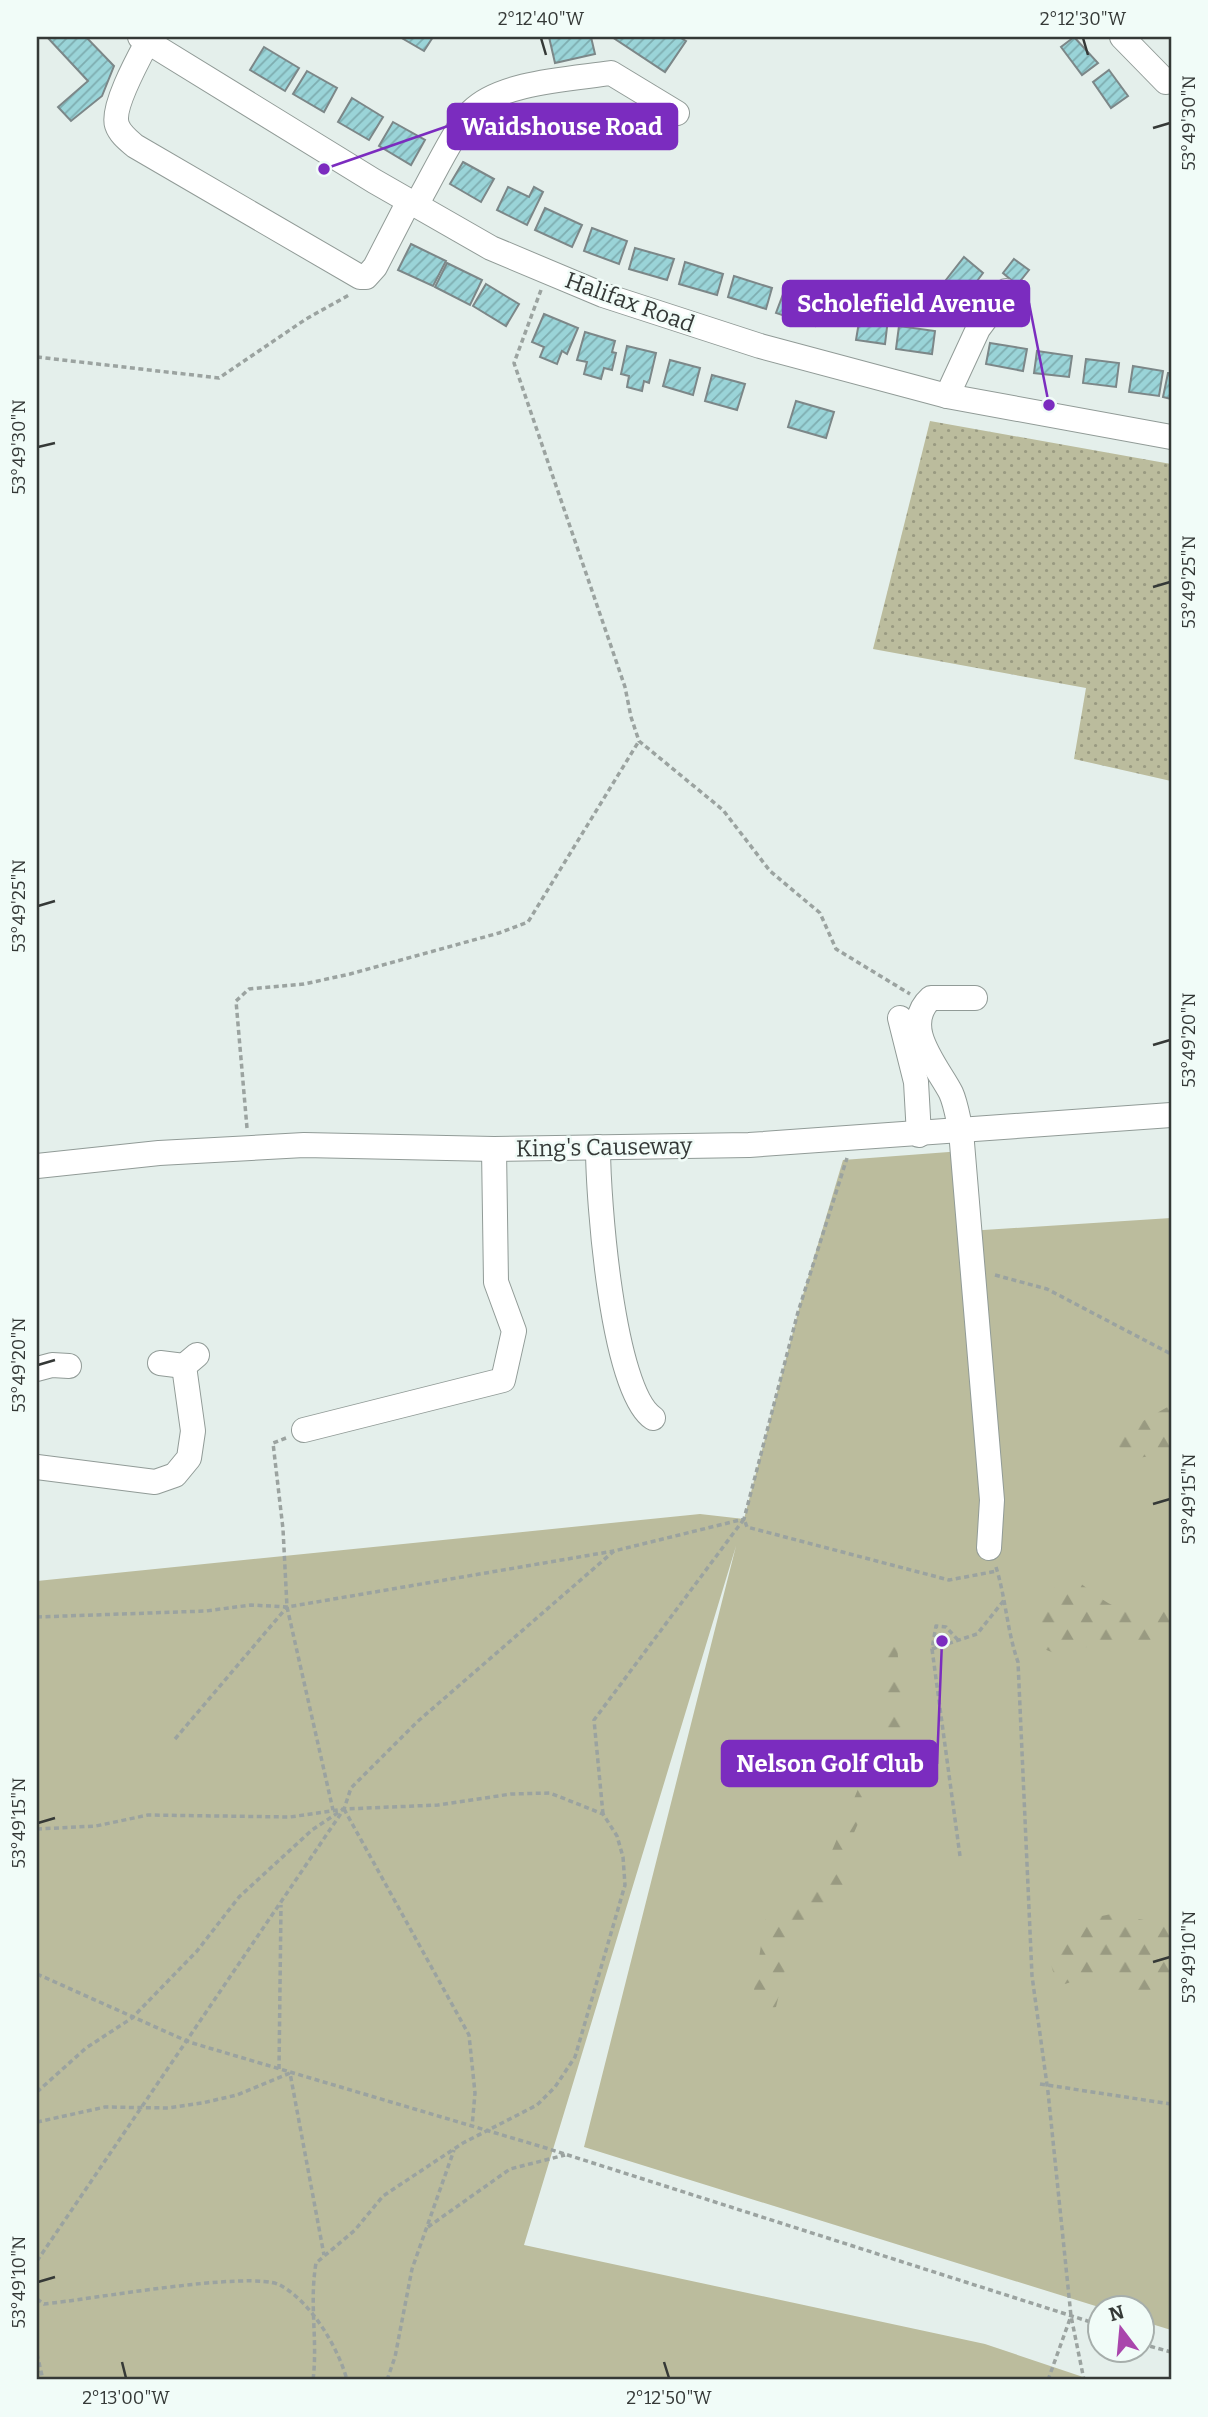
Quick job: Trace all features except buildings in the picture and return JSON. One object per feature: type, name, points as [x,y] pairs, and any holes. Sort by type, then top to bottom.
[{"type":"street","points":[[1122,37],[1166,82]]},
{"type":"street","points":[[146,39],[117,107],[116,123],[123,136],[135,146],[366,277],[375,267],[471,112],[493,95],[547,82],[611,73],[677,113]]},
{"type":"street","name":"Halifax Road","points":[[146,39],[491,248],[603,295],[760,346],[947,396],[1171,437]]},
{"type":"street","points":[[947,396],[978,329],[1006,291]]},
{"type":"street","points":[[975,998],[931,998],[925,1003],[919,1026],[927,1057],[952,1095],[961,1130],[992,1500],[993,1559]]},
{"type":"street","points":[[900,1018],[916,1082],[919,1135]]},
{"type":"street","name":"King's Causeway","points":[[37,1166],[159,1153],[304,1145],[494,1149],[749,1145],[1171,1115]]},
{"type":"street","points":[[598,1147],[600,1213],[625,1361],[631,1387],[643,1411],[653,1418]]},
{"type":"street","points":[[304,1430],[503,1380],[514,1331],[496,1282],[494,1149]]},
{"type":"street","points":[[37,1468],[155,1482],[175,1475],[189,1458],[193,1431],[181,1361]]},
{"type":"street","points":[[37,1369],[52,1365],[69,1366]]},
{"type":"path","points":[[548,272],[514,363],[625,687],[639,741],[723,810],[770,871],[820,913],[836,949],[925,1003]]},
{"type":"path","points":[[37,357],[219,377],[306,319],[356,291],[366,277]]},
{"type":"path","points":[[249,1148],[236,1001],[249,989],[304,984],[350,974],[499,933],[528,922],[639,741]]},
{"type":"path","points":[[313,2380],[315,2353],[312,2313],[316,2263],[355,2230],[383,2196],[454,2148],[537,2105],[555,2087],[575,2057],[625,1885],[624,1857],[617,1836],[603,1814],[594,1720],[744,1519],[798,1312],[852,1139]]},
{"type":"path","points":[[973,1269],[1047,1289],[1171,1354]]},
{"type":"path","points":[[304,1430],[273,1443],[283,1529],[287,1607],[333,1811]]},
{"type":"path","points":[[37,1617],[205,1611],[251,1605],[287,1607],[614,1551],[744,1519]]},
{"type":"path","points":[[744,1519],[747,1527],[949,1580],[993,1559],[1006,1598],[1008,1635],[1017,1662],[1032,1976],[1047,2085],[1071,2316],[1084,2380]]},
{"type":"path","points":[[37,2261],[189,2042],[344,1809],[351,1788],[417,1722],[614,1551]]},
{"type":"path","points":[[932,1648],[977,1634],[1006,1598]]},
{"type":"path","points":[[175,1740],[287,1607]]},
{"type":"path","points":[[958,1640],[946,1627],[936,1626],[932,1648],[960,1856]]},
{"type":"path","points":[[37,1829],[96,1826],[148,1815],[290,1817],[344,1809],[438,1805],[511,1794],[550,1793],[603,1814]]},
{"type":"path","points":[[37,2092],[86,2048],[132,2018],[197,1951],[239,1897],[312,1830],[344,1809]]},
{"type":"path","points":[[344,1809],[469,2035],[475,2093],[472,2127]]},
{"type":"path","points":[[279,2070],[281,1903]]},
{"type":"path","points":[[37,1974],[189,2042],[566,2154],[1086,2321]]},
{"type":"path","points":[[37,2122],[105,2107],[142,2108],[202,2103],[237,2095],[290,2073]]},
{"type":"path","points":[[290,2073],[324,2255]]},
{"type":"path","points":[[1040,2084],[1171,2104]]},
{"type":"path","points":[[387,2380],[395,2357],[412,2269],[454,2148]]},
{"type":"path","points":[[426,2228],[510,2169],[566,2154]]},
{"type":"path","points":[[37,2299],[44,2304],[166,2287],[246,2281],[278,2284],[312,2313],[347,2380]]},
{"type":"path","points":[[1048,2380],[1071,2316]]},
{"type":"path","points":[[37,2354],[43,2380]]},
{"type":"green space","points":[[930,421],[1171,464],[1171,781],[1074,759],[1086,688],[873,649]]},
{"type":"green space","points":[[962,1151],[968,1231],[1171,1218],[1171,2330],[1156,2325],[1156,2294],[1086,2294],[1086,2303],[584,2147],[736,1546],[524,2245],[985,2344],[1092,2380],[37,2380],[37,1581],[700,1514],[744,1519],[800,1305],[843,1160]]},
{"type":"green space","points":[[1171,1405],[1171,1453],[1131,1459],[1122,1454],[1118,1444],[1120,1434]]},
{"type":"green space","points":[[1080,1583],[1103,1600],[1123,1609],[1144,1609],[1171,1596],[1171,1644],[1109,1643],[1054,1653],[1044,1649],[1041,1624],[1047,1597],[1060,1585]]},
{"type":"green space","points":[[883,1644],[897,1644],[903,1722],[849,1844],[849,1894],[826,1913],[805,1919],[787,1962],[776,2007],[767,2012],[756,2012],[752,2002],[765,1920],[820,1879],[883,1730]]},
{"type":"green space","points":[[1111,1914],[1171,1925],[1171,1992],[1139,1998],[1120,1982],[1105,1975],[1065,1984],[1057,1978],[1051,1963],[1055,1945],[1060,1937],[1073,1924]]},
{"type":"place","name":"Waidshouse Road","points":[[324,169]]},
{"type":"place","name":"Scholefield Avenue","points":[[1049,405]]},
{"type":"place","name":"Nelson Golf Club","points":[[942,1641]]}]
